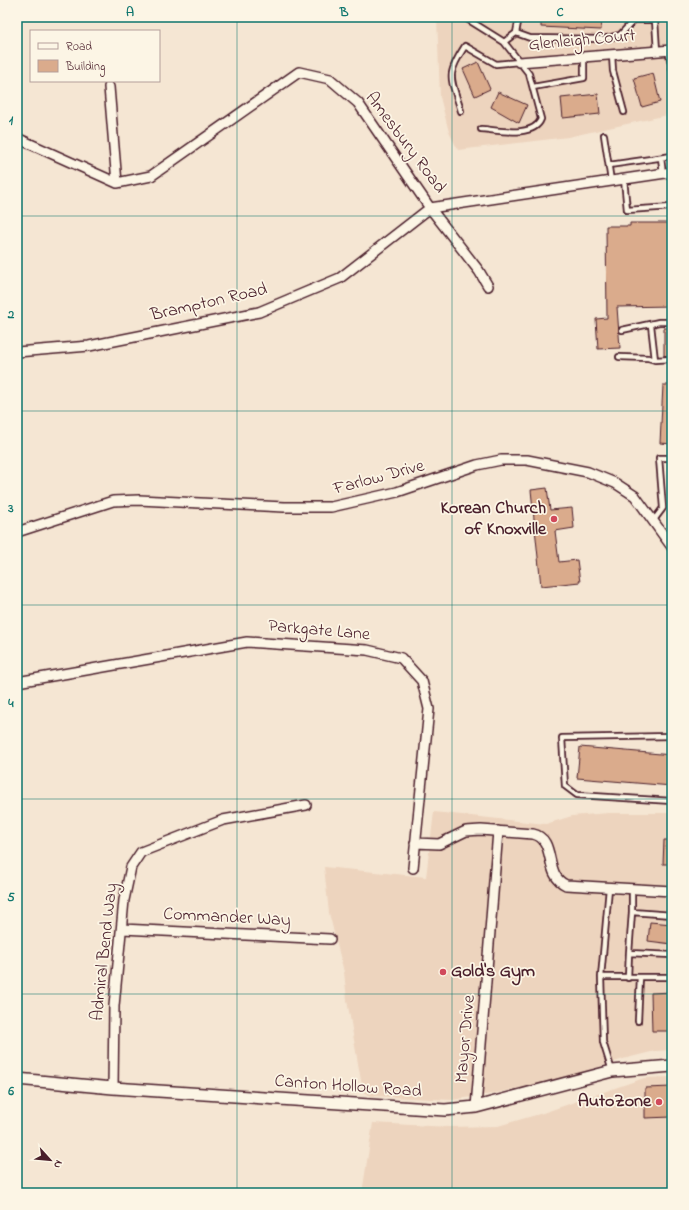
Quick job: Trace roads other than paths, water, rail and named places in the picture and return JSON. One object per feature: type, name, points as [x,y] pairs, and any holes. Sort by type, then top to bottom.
[{"type":"street","name":"Glenleigh Court","points":[[519,62],[670,50]]},
{"type":"street","name":"Amesbury Road","points":[[117,183],[151,176],[299,72],[330,79],[358,103],[430,208],[667,173]]},
{"type":"street","points":[[17,138],[117,183],[109,87]]},
{"type":"street","points":[[430,208],[479,271],[488,286]]},
{"type":"street","name":"Brampton Road","points":[[17,352],[89,346],[259,312],[340,278],[430,208]]},
{"type":"street","name":"Farlow Drive","points":[[17,532],[113,501],[139,500],[331,508],[397,492],[477,466],[501,460],[527,460],[546,463],[602,477],[615,483],[635,496],[654,520],[672,547]]},
{"type":"street","name":"Parkgate Lane","points":[[17,682],[247,642],[367,650],[401,658],[422,681],[429,709],[413,868]]},
{"type":"street","name":"Admiral Bend Way","points":[[112,1088],[114,1006],[124,900],[131,868],[141,852],[223,820],[306,805]]},
{"type":"street","points":[[415,843],[438,844],[466,831],[498,831],[539,836],[545,842],[553,874],[561,883],[566,885],[632,890],[672,891]]},
{"type":"street","name":"Mayor Drive","points":[[476,1107],[498,831]]},
{"type":"street","name":"Commander Way","points":[[122,929],[330,939]]},
{"type":"street","name":"Canton Hollow Road","points":[[17,1079],[112,1088],[430,1110],[476,1107],[612,1071],[672,1066]]},
{"type":"lane","points":[[464,17],[504,42],[529,74],[541,119],[537,126],[516,132],[481,129]]},
{"type":"lane","points":[[504,42],[516,33],[519,17]]},
{"type":"lane","points":[[516,33],[530,38],[603,39],[620,35],[634,20],[655,20],[658,51]]},
{"type":"lane","points":[[461,111],[451,78],[451,71],[465,46],[496,64],[519,62]]},
{"type":"lane","points":[[670,50],[672,68]]},
{"type":"lane","points":[[612,55],[613,71],[624,112]]},
{"type":"lane","points":[[532,87],[584,78],[584,57]]},
{"type":"lane","points":[[604,135],[611,181]]},
{"type":"lane","points":[[609,165],[672,156]]},
{"type":"lane","points":[[661,158],[667,173]]},
{"type":"lane","points":[[624,179],[628,210],[672,207]]},
{"type":"lane","points":[[622,330],[652,325],[659,322],[672,322]]},
{"type":"lane","points":[[652,325],[655,360]]},
{"type":"lane","points":[[619,357],[648,358],[655,360],[672,359]]},
{"type":"lane","points":[[654,520],[663,508],[659,458],[672,458]]},
{"type":"lane","points":[[672,736],[562,738],[565,786],[576,795],[672,801]]},
{"type":"lane","points":[[609,888],[601,977],[603,1042],[612,1071]]},
{"type":"lane","points":[[628,978],[632,890]]},
{"type":"lane","points":[[632,912],[672,915]]},
{"type":"lane","points":[[629,953],[672,955]]},
{"type":"lane","points":[[601,977],[672,977]]},
{"type":"lane","points":[[638,1021],[640,977]]},
{"type":"place","name":"Korean Church of Knoxville","points":[[554,519]]},
{"type":"place","name":"Gold's Gym","points":[[443,972]]},
{"type":"place","name":"AutoZone","points":[[659,1102]]}]
